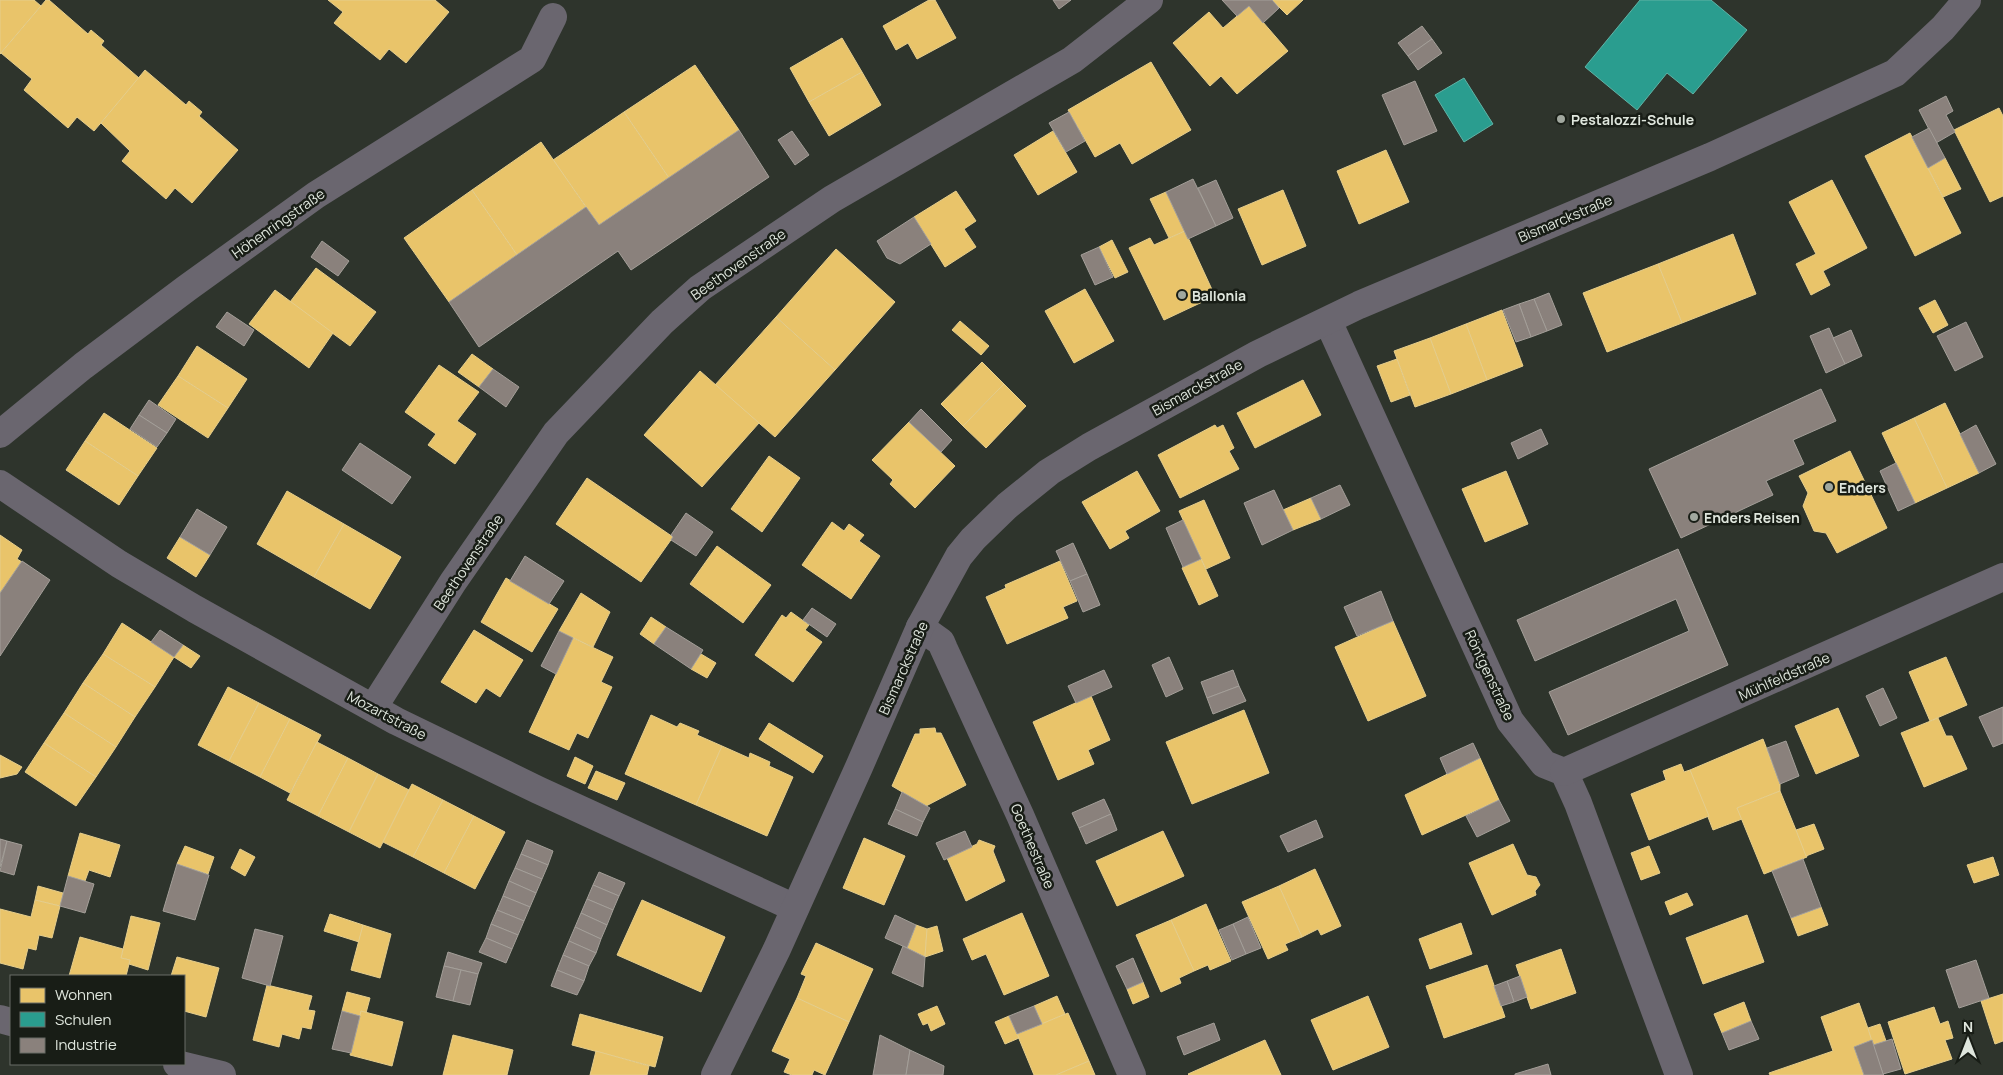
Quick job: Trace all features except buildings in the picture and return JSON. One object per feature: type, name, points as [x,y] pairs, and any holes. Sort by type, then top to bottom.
[{"type":"street","name":"Beethovenstraße","points":[[373,708],[452,582],[556,433],[668,316],[700,288],[832,199],[1072,60],[1149,0]]},
{"type":"street","name":"Bismarckstraße","points":[[715,1075],[795,908],[920,627],[959,556],[973,539],[1007,506],[1049,472],[1130,424],[1258,354],[1359,305],[1710,157],[1895,73],[1943,28],[1967,0]]},
{"type":"street","name":"Höhenringstraße","points":[[0,434],[90,361],[316,195],[532,58],[554,17]]},
{"type":"street","name":"Röntgenstraße","points":[[1328,321],[1510,721],[1544,764],[1564,772]]},
{"type":"street","name":"Mozartstraße","points":[[0,484],[119,564],[373,708],[538,790],[795,908]]},
{"type":"street","name":"Mühlfeldstraße","points":[[1564,772],[2003,577]]},
{"type":"street","name":"Goethestraße","points":[[920,627],[941,642],[1020,815],[1132,1075]]},
{"type":"street","points":[[1564,772],[1578,803],[1680,1075]]},
{"type":"street","points":[[181,1065],[222,1075]]},
{"type":"place","name":"Pestalozzi-Schule","points":[[1561,119]]},
{"type":"place","name":"Ballonia","points":[[1182,295]]},
{"type":"place","name":"Enders","points":[[1829,487]]},
{"type":"place","name":"Enders Reisen","points":[[1694,517]]}]
